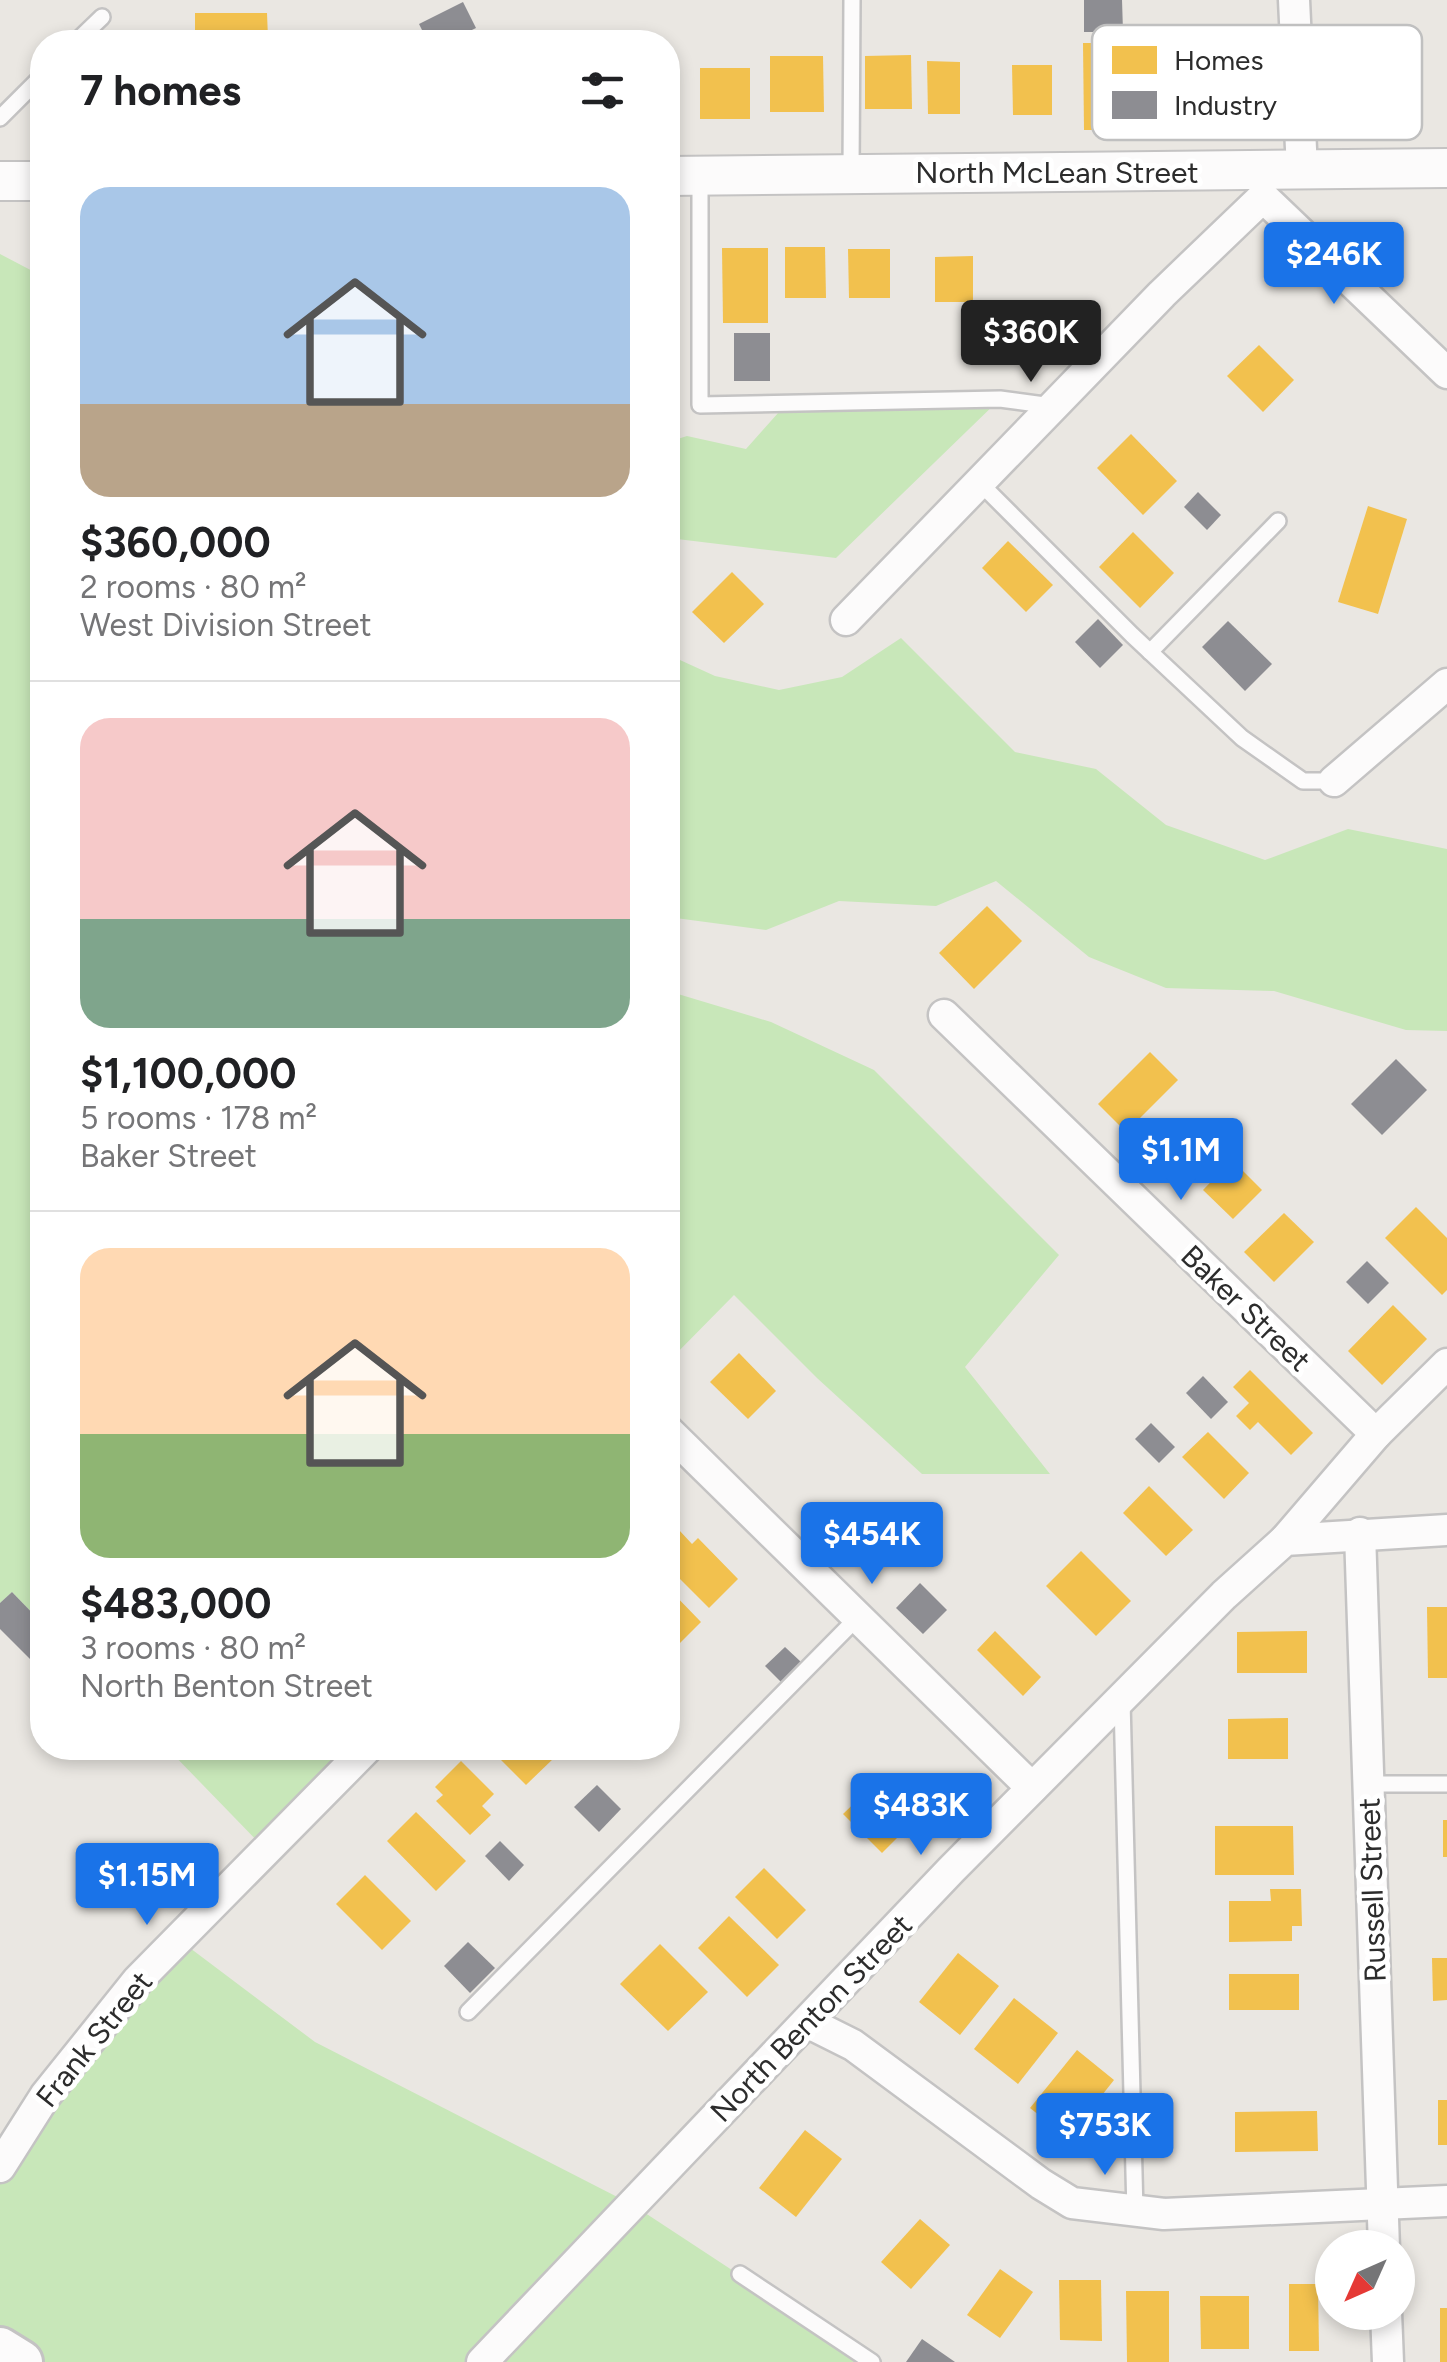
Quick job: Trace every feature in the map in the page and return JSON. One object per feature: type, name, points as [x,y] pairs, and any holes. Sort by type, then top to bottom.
[{"type":"main road","points":[[0,2349],[22,2362]]},
{"type":"street","points":[[1294,0],[1295,25]]},
{"type":"street","points":[[1301,140],[1302,170]]},
{"type":"street","name":"North McLean Street","points":[[684,175],[851,173],[1260,184],[1302,170],[1447,168]]},
{"type":"street","points":[[0,181],[30,180]]},
{"type":"street","points":[[846,620],[1162,294],[1260,184],[1447,373]]},
{"type":"street","points":[[1334,781],[1443,695]]},
{"type":"street","name":"Baker Street","points":[[944,1015],[1376,1434]]},
{"type":"street","name":"North Benton Street","points":[[482,2362],[1032,1788],[1224,1595],[1286,1540],[1376,1434],[1447,1364]]},
{"type":"street","points":[[680,1448],[859,1616],[1032,1788]]},
{"type":"street","points":[[1286,1540],[1447,1530]]},
{"type":"street","name":"Russell Street","points":[[1360,1533],[1384,2230]]},
{"type":"street","name":"Frank Street","points":[[0,2167],[44,2096],[138,1980],[355,1760]]},
{"type":"street","points":[[807,2022],[853,2046],[1072,2203],[1164,2214],[1447,2200]]},
{"type":"street","points":[[1387,2330],[1388,2362]]},
{"type":"lane","points":[[851,173],[852,0]]},
{"type":"lane","points":[[88,30],[102,17]]},
{"type":"lane","points":[[0,118],[30,88]]},
{"type":"lane","points":[[684,175],[700,405],[1000,400],[1052,406]]},
{"type":"lane","points":[[979,482],[1242,738],[1303,781],[1334,781]]},
{"type":"lane","points":[[1150,652],[1278,522]]},
{"type":"lane","points":[[468,2012],[859,1616]]},
{"type":"lane","points":[[1122,1698],[1135,2212]]},
{"type":"lane","points":[[1369,1784],[1447,1784]]},
{"type":"lane","points":[[740,2274],[872,2362]]},
{"type":"green space","points":[[0,254],[30,270],[30,1611],[12,1592],[0,1603]]},
{"type":"green space","points":[[1000,399],[836,558],[680,539],[680,438],[687,436],[746,449],[787,403]]},
{"type":"green space","points":[[901,638],[1015,752],[1096,769],[1166,825],[1265,860],[1348,829],[1447,849],[1447,1031],[1406,1030],[1274,991],[1166,988],[1089,957],[996,881],[936,906],[839,901],[766,930],[680,919],[680,660],[715,676],[779,690],[842,677]]},
{"type":"green space","points":[[680,995],[771,1022],[874,1070],[1059,1255],[965,1367],[1050,1474],[922,1474],[734,1295],[680,1350]]},
{"type":"green space","points":[[179,1760],[355,1760],[265,1849]]},
{"type":"green space","points":[[178,1939],[315,2042],[633,2205],[872,2362],[0,2362],[0,2167]]},
{"type":"building: Homes","points":[[195,13],[267,13],[268,30],[195,30]]},
{"type":"building: Homes","points":[[1083,43],[1092,43],[1092,130],[1084,130]]},
{"type":"building: Homes","points":[[911,55],[912,109],[865,109],[865,56]]},
{"type":"building: Homes","points":[[770,56],[823,56],[824,112],[770,112]]},
{"type":"building: Homes","points":[[927,61],[960,62],[960,114],[928,114]]},
{"type":"building: Homes","points":[[1012,65],[1052,65],[1052,115],[1013,115]]},
{"type":"building: Homes","points":[[700,68],[750,68],[750,119],[700,119]]},
{"type":"building: Homes","points":[[785,247],[825,247],[826,298],[785,298]]},
{"type":"building: Homes","points":[[722,248],[768,248],[768,323],[723,323]]},
{"type":"building: Homes","points":[[848,249],[890,249],[890,298],[849,298]]},
{"type":"building: Homes","points":[[973,256],[973,302],[935,302],[935,257]]},
{"type":"building: Homes","points":[[1259,345],[1294,380],[1263,412],[1227,376]]},
{"type":"building: Homes","points":[[1131,434],[1177,481],[1143,515],[1097,468]]},
{"type":"building: Homes","points":[[1368,506],[1407,519],[1378,614],[1338,602]]},
{"type":"building: Homes","points":[[1133,532],[1174,573],[1140,608],[1099,567]]},
{"type":"building: Homes","points":[[1008,541],[1053,585],[1026,612],[982,568]]},
{"type":"building: Homes","points":[[732,572],[764,604],[724,643],[692,612]]},
{"type":"building: Homes","points":[[987,906],[1022,941],[974,989],[939,953]]},
{"type":"building: Homes","points":[[1150,1052],[1178,1080],[1126,1132],[1098,1104]]},
{"type":"building: Homes","points":[[1232,1160],[1262,1190],[1233,1219],[1203,1190]]},
{"type":"building: Homes","points":[[1416,1207],[1447,1238],[1447,1290],[1442,1295],[1385,1238]]},
{"type":"building: Homes","points":[[1284,1213],[1314,1242],[1274,1282],[1244,1252]]},
{"type":"building: Homes","points":[[1393,1305],[1427,1339],[1382,1385],[1348,1351]]},
{"type":"building: Homes","points":[[739,1353],[776,1391],[748,1419],[710,1382]]},
{"type":"building: Homes","points":[[1250,1370],[1313,1433],[1291,1455],[1258,1422],[1250,1430],[1236,1416],[1249,1403],[1233,1387]]},
{"type":"building: Homes","points":[[1208,1432],[1249,1473],[1224,1499],[1182,1457]]},
{"type":"building: Homes","points":[[1149,1486],[1193,1530],[1166,1556],[1123,1513]]},
{"type":"building: Homes","points":[[680,1531],[692,1544],[698,1538],[738,1579],[709,1608],[680,1579]]},
{"type":"building: Homes","points":[[1081,1551],[1131,1601],[1096,1636],[1046,1586]]},
{"type":"building: Homes","points":[[680,1600],[701,1622],[680,1643]]},
{"type":"building: Homes","points":[[1427,1607],[1447,1607],[1447,1678],[1428,1678]]},
{"type":"building: Homes","points":[[995,1631],[1041,1677],[1023,1696],[977,1650]]},
{"type":"building: Homes","points":[[1307,1631],[1307,1673],[1237,1673],[1237,1632]]},
{"type":"building: Homes","points":[[1288,1718],[1288,1759],[1228,1759],[1228,1719]]},
{"type":"building: Homes","points":[[501,1760],[552,1760],[526,1785]]},
{"type":"building: Homes","points":[[461,1761],[494,1794],[482,1806],[491,1815],[470,1835],[436,1801],[443,1795],[435,1787]]},
{"type":"building: Homes","points":[[870,1788],[909,1826],[882,1853],[843,1814]]},
{"type":"building: Homes","points":[[416,1812],[466,1861],[436,1891],[387,1841]]},
{"type":"building: Homes","points":[[1443,1820],[1447,1820],[1447,1857],[1443,1857]]},
{"type":"building: Homes","points":[[1215,1826],[1293,1826],[1294,1875],[1215,1875]]},
{"type":"building: Homes","points":[[764,1868],[806,1910],[777,1939],[735,1897]]},
{"type":"building: Homes","points":[[365,1875],[411,1921],[382,1950],[336,1904]]},
{"type":"building: Homes","points":[[1270,1889],[1301,1889],[1302,1926],[1292,1926],[1292,1941],[1229,1942],[1229,1901],[1271,1901]]},
{"type":"building: Homes","points":[[729,1916],[779,1965],[747,1997],[698,1948]]},
{"type":"building: Homes","points":[[660,1944],[708,1992],[668,2031],[620,1984]]},
{"type":"building: Homes","points":[[958,1953],[999,1986],[960,2035],[919,2002]]},
{"type":"building: Homes","points":[[1432,1958],[1447,1958],[1447,2000],[1433,2001]]},
{"type":"building: Homes","points":[[1229,1974],[1299,1974],[1299,2010],[1229,2010]]},
{"type":"building: Homes","points":[[1014,1998],[1058,2033],[1018,2084],[974,2049]]},
{"type":"building: Homes","points":[[1077,2050],[1114,2080],[1068,2138],[1030,2108]]},
{"type":"building: Homes","points":[[1438,2100],[1447,2100],[1447,2145],[1438,2145]]},
{"type":"building: Homes","points":[[1317,2111],[1318,2151],[1235,2152],[1235,2112]]},
{"type":"building: Homes","points":[[805,2130],[842,2159],[796,2217],[759,2188]]},
{"type":"building: Homes","points":[[920,2219],[950,2245],[911,2289],[881,2262]]},
{"type":"building: Homes","points":[[1000,2269],[1033,2292],[1000,2338],[967,2315]]},
{"type":"building: Homes","points":[[1059,2280],[1101,2280],[1102,2341],[1060,2340]]},
{"type":"building: Homes","points":[[1289,2284],[1315,2284],[1319,2351],[1289,2351]]},
{"type":"building: Homes","points":[[1126,2291],[1169,2291],[1169,2362],[1127,2362]]},
{"type":"building: Homes","points":[[1200,2296],[1249,2296],[1249,2349],[1201,2349]]},
{"type":"building: Homes","points":[[1440,2308],[1447,2308],[1447,2362],[1440,2362]]},
{"type":"building: Industry","points":[[1084,0],[1122,0],[1123,25],[1092,25],[1092,32],[1084,32]]},
{"type":"building: Industry","points":[[463,2],[476,28],[422,30],[419,24]]},
{"type":"building: Industry","points":[[734,333],[770,333],[770,381],[734,381]]},
{"type":"building: Industry","points":[[1198,492],[1221,515],[1207,530],[1184,507]]},
{"type":"building: Industry","points":[[1098,619],[1123,645],[1100,668],[1075,642]]},
{"type":"building: Industry","points":[[1228,621],[1272,664],[1245,691],[1202,647]]},
{"type":"building: Industry","points":[[1396,1059],[1427,1090],[1382,1135],[1351,1104]]},
{"type":"building: Industry","points":[[1367,1261],[1389,1283],[1368,1304],[1346,1282]]},
{"type":"building: Industry","points":[[1203,1376],[1228,1402],[1211,1419],[1186,1393]]},
{"type":"building: Industry","points":[[1151,1423],[1175,1447],[1159,1463],[1135,1439]]},
{"type":"building: Industry","points":[[920,1583],[947,1610],[923,1634],[896,1608]]},
{"type":"building: Industry","points":[[12,1592],[30,1611],[30,1659],[0,1629],[0,1603]]},
{"type":"building: Industry","points":[[785,1647],[801,1662],[781,1682],[765,1666]]},
{"type":"building: Industry","points":[[597,1785],[621,1809],[599,1832],[574,1807]]},
{"type":"building: Industry","points":[[500,1841],[524,1865],[509,1881],[485,1856]]},
{"type":"building: Industry","points":[[468,1942],[495,1968],[470,1993],[444,1966]]},
{"type":"building: Industry","points":[[922,2339],[955,2362],[906,2362]]}]
